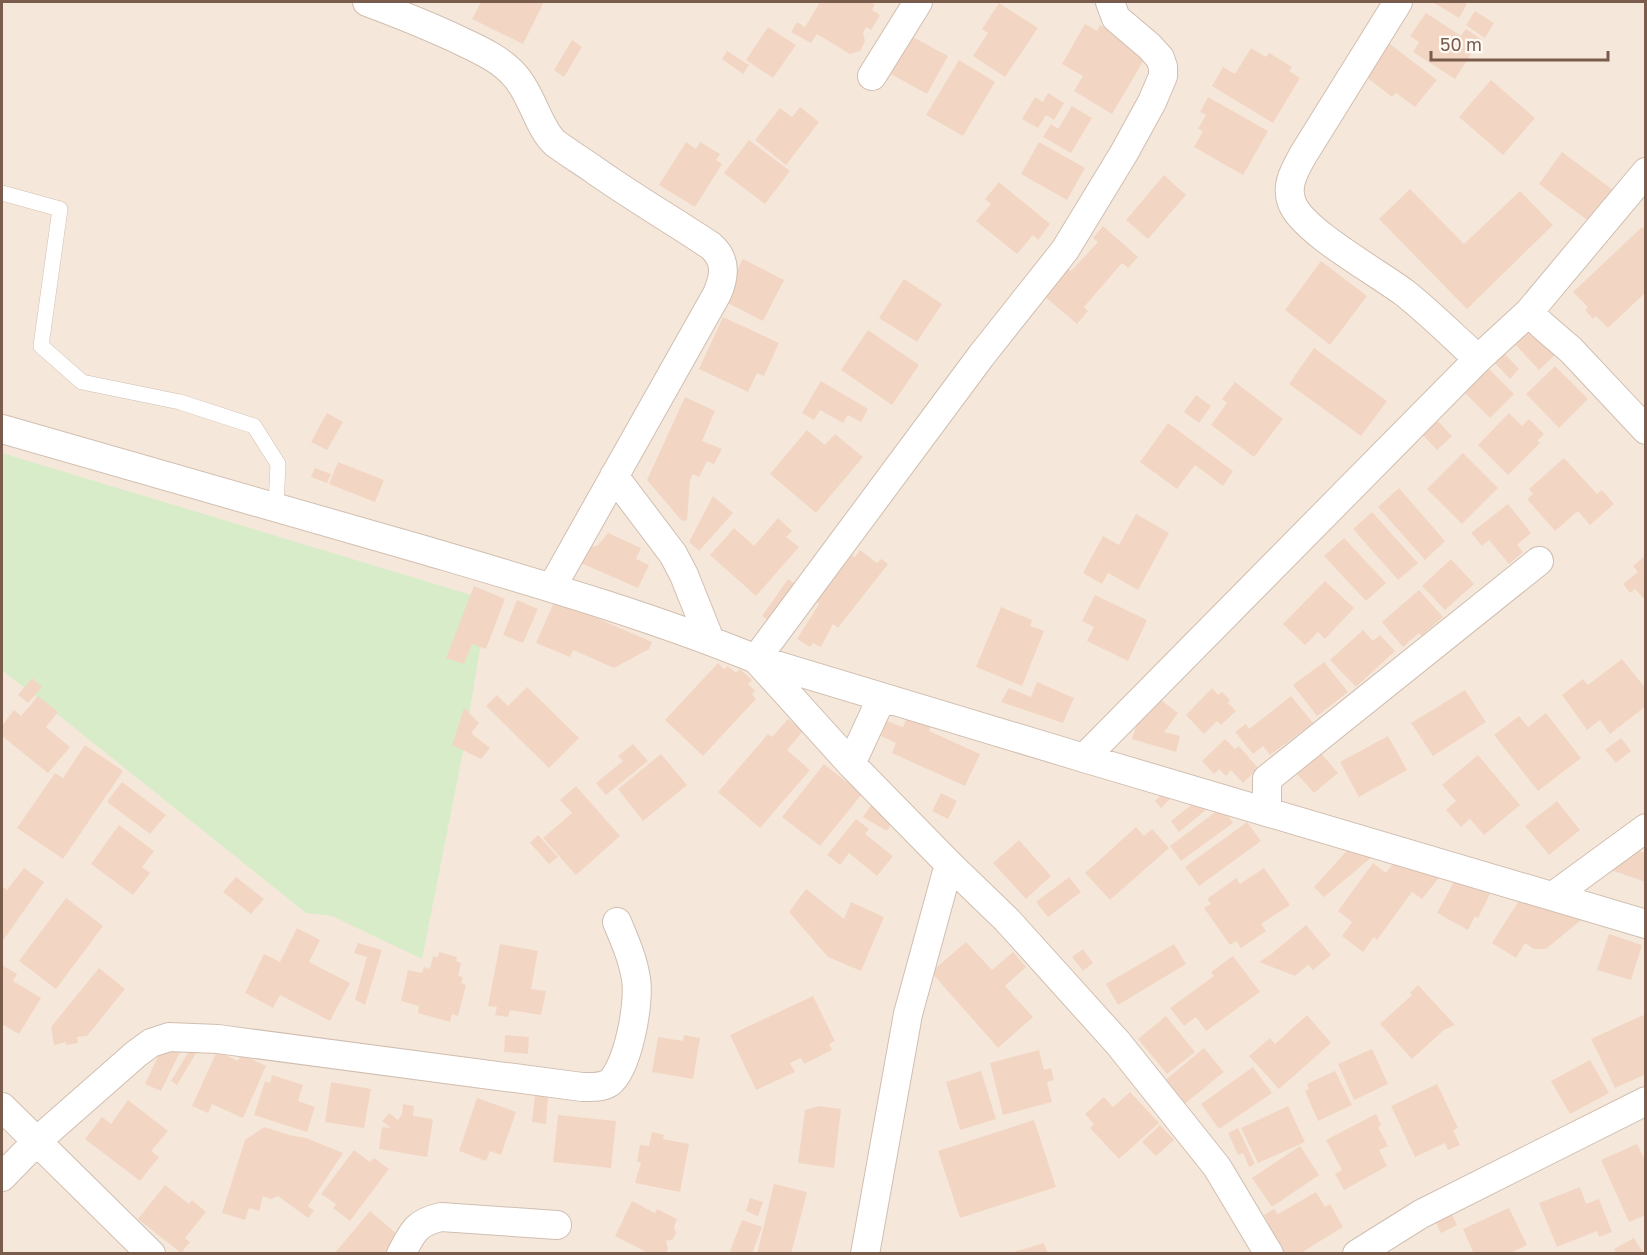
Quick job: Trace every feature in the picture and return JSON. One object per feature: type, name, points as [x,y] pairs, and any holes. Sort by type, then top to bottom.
[{"type":"street","points":[[367,2],[488,54],[510,70],[520,83],[545,130],[554,142],[711,246],[721,256],[724,273],[717,294],[552,587]]},
{"type":"street","points":[[872,76],[918,2]]},
{"type":"street","points":[[756,658],[981,356],[1065,250],[1152,102],[1163,76],[1160,58],[1116,18],[1110,2]]},
{"type":"street","points":[[1398,2],[1303,155],[1290,181],[1291,201],[1298,213],[1314,230],[1407,294],[1478,359]]},
{"type":"street","points":[[1084,758],[1478,359],[1529,312],[1646,172]]},
{"type":"street","points":[[1529,312],[1580,359],[1646,430]]},
{"type":"street","points":[[2,429],[552,587],[710,640],[756,658],[882,697],[1646,924]]},
{"type":"street","points":[[614,476],[673,554],[684,574],[710,640]]},
{"type":"street","points":[[1267,812],[1267,778],[1539,561]]},
{"type":"street","points":[[756,658],[851,764],[1007,920],[1118,1043],[1217,1167],[1269,1254]]},
{"type":"street","points":[[851,764],[882,697]]},
{"type":"street","points":[[1553,896],[1646,828]]},
{"type":"street","points":[[866,1254],[908,1014],[949,864]]},
{"type":"street","points":[[2,1178],[37,1141],[136,1054],[151,1043],[169,1037],[218,1039],[582,1087],[608,1084],[624,1061],[636,1009],[636,981],[633,963],[617,922]]},
{"type":"street","points":[[1357,1254],[1421,1214],[1646,1101]]},
{"type":"street","points":[[2,1107],[151,1254]]},
{"type":"street","points":[[401,1254],[417,1227],[428,1220],[441,1217],[557,1226]]},
{"type":"lane","points":[[2,193],[60,209],[41,346],[82,382],[180,402],[254,426],[278,464],[276,507]]},
{"type":"shaded area","points":[[2,2],[1645,2],[1645,1253],[2,1253]]},
{"type":"green space","points":[[2,453],[488,600],[463,752],[422,959],[332,916],[306,913],[2,670]]},
{"type":"building","points":[[481,2],[544,2],[523,44],[472,19]]},
{"type":"building","points":[[820,2],[870,2],[875,4],[872,10],[880,15],[871,30],[866,27],[863,33],[865,41],[860,51],[850,54],[817,34],[811,43],[791,32],[797,22],[805,27]]},
{"type":"building","points":[[1435,2],[1463,2],[1467,4],[1459,18]]},
{"type":"building","points":[[999,3],[1038,28],[1005,77],[973,56],[988,33],[982,29]]},
{"type":"building","points":[[1475,11],[1494,23],[1485,38],[1466,25]]},
{"type":"building","points":[[1426,13],[1461,36],[1466,29],[1481,39],[1455,79],[1413,52],[1419,42],[1410,36]]},
{"type":"building","points":[[1085,24],[1097,31],[1100,25],[1148,53],[1112,114],[1074,91],[1083,76],[1062,64]]},
{"type":"building","points":[[768,27],[796,45],[773,78],[746,60]]},
{"type":"building","points":[[911,36],[948,56],[927,94],[891,74]]},
{"type":"building","points":[[1382,38],[1437,80],[1415,107],[1396,93],[1392,97],[1357,70]]},
{"type":"building","points":[[572,40],[582,47],[564,77],[554,70]]},
{"type":"building","points":[[1251,48],[1266,57],[1269,53],[1292,67],[1289,71],[1300,78],[1273,123],[1212,86],[1223,67],[1235,74]]},
{"type":"building","points":[[727,51],[749,65],[743,74],[722,59]]},
{"type":"building","points":[[959,60],[995,82],[963,136],[926,115]]},
{"type":"building","points":[[1491,80],[1535,118],[1503,155],[1459,117]]},
{"type":"building","points":[[1048,93],[1064,103],[1054,120],[1046,115],[1038,128],[1022,119],[1035,97],[1043,102]]},
{"type":"building","points":[[1208,97],[1268,131],[1243,175],[1194,147],[1203,131],[1198,129],[1206,115],[1200,112]]},
{"type":"building","points":[[1072,106],[1092,118],[1071,153],[1043,137],[1051,124],[1058,129]]},
{"type":"building","points":[[800,107],[819,122],[786,165],[755,140],[780,108],[792,117]]},
{"type":"building","points":[[749,140],[790,171],[765,204],[724,173]]},
{"type":"building","points":[[686,142],[696,149],[700,142],[720,154],[716,160],[722,164],[695,207],[659,185]]},
{"type":"building","points":[[1039,142],[1085,168],[1067,200],[1021,174]]},
{"type":"building","points":[[1562,152],[1613,190],[1590,222],[1539,184]]},
{"type":"building","points":[[1164,175],[1186,195],[1148,239],[1126,220]]},
{"type":"building","points":[[999,182],[1050,224],[1038,240],[1033,235],[1017,254],[976,221],[991,204],[985,199]]},
{"type":"building","points":[[1410,189],[1464,244],[1520,191],[1553,225],[1467,309],[1379,219]]},
{"type":"building","points":[[1103,226],[1138,257],[1128,268],[1122,263],[1084,307],[1088,311],[1077,324],[1043,295],[1067,268],[1071,271],[1098,242],[1093,238]]},
{"type":"building","points":[[1642,227],[1646,230],[1646,292],[1608,328],[1596,316],[1593,319],[1585,310],[1588,307],[1573,292]]},
{"type":"building","points":[[743,259],[784,280],[763,321],[722,300]]},
{"type":"building","points":[[1321,261],[1367,296],[1330,345],[1285,310]]},
{"type":"building","points":[[904,279],[942,304],[917,342],[879,318]]},
{"type":"building","points":[[723,317],[779,343],[764,376],[757,373],[748,392],[699,369]]},
{"type":"building","points":[[1527,325],[1555,355],[1539,370],[1511,340]]},
{"type":"building","points":[[868,330],[919,365],[892,405],[841,370]]},
{"type":"building","points":[[1314,348],[1387,401],[1361,436],[1289,384]]},
{"type":"building","points":[[1502,351],[1519,369],[1510,379],[1492,360]]},
{"type":"building","points":[[1486,366],[1514,394],[1490,418],[1462,390]]},
{"type":"building","points":[[1555,366],[1588,399],[1559,428],[1526,394]]},
{"type":"building","points":[[821,381],[868,409],[861,422],[848,415],[843,423],[820,410],[814,420],[802,413]]},
{"type":"building","points":[[1235,382],[1283,419],[1254,457],[1211,425],[1227,403],[1222,399]]},
{"type":"building","points":[[1196,395],[1211,406],[1199,423],[1184,412]]},
{"type":"building","points":[[685,397],[715,411],[702,441],[722,449],[714,464],[707,461],[699,477],[693,474],[690,480],[687,520],[682,521],[647,480]]},
{"type":"building","points":[[327,413],[343,422],[327,450],[311,442]]},
{"type":"building","points":[[1509,413],[1522,426],[1529,419],[1544,434],[1537,441],[1540,443],[1508,475],[1478,445]]},
{"type":"building","points":[[1433,416],[1452,436],[1437,450],[1418,430]]},
{"type":"building","points":[[1168,423],[1233,471],[1223,486],[1195,465],[1177,489],[1140,462]]},
{"type":"building","points":[[807,430],[825,445],[835,434],[863,457],[816,513],[770,474]]},
{"type":"building","points":[[1463,453],[1498,488],[1462,524],[1427,489]]},
{"type":"building","points":[[1564,458],[1597,494],[1602,490],[1614,504],[1590,525],[1578,511],[1555,531],[1527,499],[1533,494],[1529,489]]},
{"type":"building","points":[[338,462],[384,480],[375,502],[329,484]]},
{"type":"building","points":[[315,468],[331,474],[327,483],[311,477]]},
{"type":"building","points":[[1399,488],[1445,541],[1425,560],[1378,507]]},
{"type":"building","points":[[713,496],[733,513],[699,551],[689,542]]},
{"type":"building","points":[[1508,504],[1531,533],[1517,545],[1523,552],[1509,564],[1489,540],[1482,546],[1471,533]]},
{"type":"building","points":[[1372,512],[1418,563],[1398,580],[1353,529]]},
{"type":"building","points":[[1136,514],[1169,533],[1138,590],[1108,573],[1102,584],[1083,573],[1103,536],[1119,545]]},
{"type":"building","points":[[778,518],[792,531],[786,537],[799,547],[756,596],[710,555],[734,528],[754,546]]},
{"type":"building","points":[[608,533],[641,548],[636,559],[649,565],[638,588],[576,561],[581,547],[597,546]]},
{"type":"building","points":[[1344,538],[1386,583],[1366,601],[1324,556]]},
{"type":"building","points":[[860,550],[877,563],[881,559],[888,564],[838,628],[833,624],[821,647],[813,643],[810,647],[797,639],[819,604],[816,601],[852,555],[855,557]]},
{"type":"building","points":[[1646,555],[1646,601],[1635,589],[1630,593],[1623,584],[1638,572],[1633,566]]},
{"type":"building","points":[[1451,559],[1474,584],[1445,610],[1422,586]]},
{"type":"building","points":[[788,579],[814,597],[788,634],[762,616]]},
{"type":"building","points":[[1325,581],[1354,608],[1325,639],[1318,632],[1305,645],[1283,624]]},
{"type":"building","points":[[474,586],[505,599],[486,649],[472,644],[464,664],[446,658]]},
{"type":"building","points":[[1419,590],[1443,617],[1421,636],[1419,633],[1403,647],[1382,622]]},
{"type":"building","points":[[1095,595],[1147,620],[1128,661],[1087,641],[1094,627],[1082,621]]},
{"type":"building","points":[[517,600],[538,609],[523,643],[503,635]]},
{"type":"building","points":[[555,600],[652,642],[649,649],[614,668],[573,650],[570,657],[536,643]]},
{"type":"building","points":[[1001,607],[1032,620],[1030,626],[1044,631],[1022,686],[976,667]]},
{"type":"building","points":[[1363,630],[1373,641],[1380,635],[1395,651],[1356,687],[1330,660]]},
{"type":"building","points":[[1622,659],[1646,689],[1646,706],[1610,734],[1600,720],[1587,730],[1562,695],[1583,679],[1588,685]]},
{"type":"building","points":[[1324,662],[1348,692],[1317,716],[1293,685]]},
{"type":"building","points":[[718,663],[724,669],[728,666],[736,673],[740,669],[752,680],[748,684],[755,691],[752,694],[756,699],[703,756],[665,720]]},
{"type":"building","points":[[32,678],[42,687],[28,703],[18,695]]},
{"type":"building","points":[[1037,682],[1074,698],[1063,723],[1001,702],[1009,688],[1031,697]]},
{"type":"building","points":[[527,687],[579,738],[549,768],[486,706],[497,695],[508,706]]},
{"type":"building","points":[[1212,688],[1218,695],[1222,692],[1236,711],[1221,725],[1217,721],[1204,734],[1186,715]]},
{"type":"building","points":[[1465,690],[1486,722],[1433,756],[1411,723]]},
{"type":"building","points":[[38,696],[58,712],[46,727],[70,747],[48,773],[2,736],[2,726],[14,710],[21,716]]},
{"type":"building","points":[[1291,696],[1313,723],[1270,755],[1263,746],[1253,754],[1235,732],[1246,724],[1249,729]]},
{"type":"building","points":[[1157,697],[1178,713],[1164,732],[1180,736],[1176,752],[1132,739],[1137,723]]},
{"type":"building","points":[[464,708],[479,723],[471,733],[490,748],[481,759],[452,745]]},
{"type":"building","points":[[910,711],[933,721],[929,731],[980,754],[965,786],[892,753],[896,743],[881,736],[887,721],[903,727]]},
{"type":"building","points":[[1546,713],[1581,758],[1538,791],[1494,735],[1519,716],[1528,727]]},
{"type":"building","points":[[788,719],[803,731],[787,750],[810,770],[760,828],[718,792],[768,734],[772,737]]},
{"type":"building","points":[[1388,736],[1407,770],[1359,797],[1340,762]]},
{"type":"building","points":[[1621,738],[1631,751],[1616,763],[1605,750]]},
{"type":"building","points":[[1225,739],[1235,749],[1239,746],[1258,768],[1243,783],[1231,770],[1226,776],[1219,769],[1214,774],[1202,761]]},
{"type":"building","points":[[633,744],[648,761],[606,795],[596,783],[623,761],[618,756]]},
{"type":"building","points":[[85,745],[123,771],[63,859],[17,828],[55,773],[63,778]]},
{"type":"building","points":[[1320,752],[1338,773],[1314,793],[1296,773]]},
{"type":"building","points":[[661,754],[687,785],[643,821],[618,789]]},
{"type":"building","points":[[1478,755],[1520,805],[1484,835],[1470,819],[1461,827],[1446,810],[1456,801],[1442,785]]},
{"type":"building","points":[[824,764],[862,794],[820,846],[782,817]]},
{"type":"building","points":[[122,782],[166,815],[150,834],[107,802]]},
{"type":"building","points":[[576,786],[620,836],[576,875],[543,838],[572,813],[560,800]]},
{"type":"building","points":[[1164,792],[1170,799],[1161,808],[1155,801]]},
{"type":"building","points":[[941,793],[957,801],[948,819],[932,811]]},
{"type":"building","points":[[1199,799],[1207,809],[1179,832],[1171,821]]},
{"type":"building","points":[[1557,801],[1580,830],[1549,855],[1525,826]]},
{"type":"building","points":[[873,802],[896,816],[887,831],[863,817]]},
{"type":"building","points":[[1222,807],[1233,823],[1181,861],[1170,846]]},
{"type":"building","points":[[856,819],[869,829],[865,834],[893,856],[877,876],[849,853],[840,865],[827,855]]},
{"type":"building","points":[[1247,822],[1261,841],[1199,886],[1185,867]]},
{"type":"building","points":[[119,825],[154,851],[142,867],[150,873],[133,895],[91,864]]},
{"type":"building","points":[[1136,827],[1144,836],[1152,829],[1169,848],[1110,900],[1085,873]]},
{"type":"building","points":[[538,835],[558,857],[549,864],[530,843]]},
{"type":"building","points":[[1019,840],[1051,876],[1026,899],[993,863]]},
{"type":"building","points":[[1354,843],[1378,852],[1324,897],[1314,887]]},
{"type":"building","points":[[1635,850],[1646,853],[1646,882],[1602,867]]},
{"type":"building","points":[[1400,854],[1445,870],[1422,899],[1412,892],[1377,940],[1374,937],[1363,952],[1342,936],[1352,922],[1338,911],[1373,863],[1386,873]]},
{"type":"building","points":[[24,868],[44,882],[2,942],[2,886],[7,890]]},
{"type":"building","points":[[1264,868],[1290,905],[1261,924],[1266,931],[1241,948],[1236,941],[1230,945],[1204,908],[1211,904],[1207,899],[1236,878],[1240,884]]},
{"type":"building","points":[[1458,874],[1491,892],[1478,918],[1475,916],[1468,930],[1437,913]]},
{"type":"building","points":[[236,877],[264,899],[251,914],[223,892]]},
{"type":"building","points":[[1069,877],[1081,892],[1048,917],[1036,902]]},
{"type":"building","points":[[806,889],[844,919],[851,902],[884,917],[861,971],[828,957],[789,912]]},
{"type":"building","points":[[1525,891],[1586,916],[1546,949],[1534,949],[1525,943],[1516,958],[1492,943]]},
{"type":"building","points":[[66,898],[103,926],[56,989],[19,961]]},
{"type":"building","points":[[1306,925],[1331,955],[1313,970],[1308,965],[1295,976],[1259,962],[1270,955]]},
{"type":"building","points":[[297,928],[320,940],[309,962],[350,983],[330,1021],[280,995],[273,1008],[245,993],[264,954],[280,962]]},
{"type":"building","points":[[1609,934],[1642,945],[1631,980],[1597,970]]},
{"type":"building","points":[[966,942],[992,970],[1013,952],[1026,967],[1005,986],[1033,1017],[998,1048],[931,972]]},
{"type":"building","points":[[358,943],[382,950],[365,1005],[355,1000],[367,957],[354,953]]},
{"type":"building","points":[[500,944],[538,951],[531,989],[546,991],[541,1015],[510,1010],[508,1017],[495,1015],[497,1007],[488,1006]]},
{"type":"building","points":[[1174,944],[1186,964],[1118,1005],[1106,984]]},
{"type":"building","points":[[1083,949],[1093,963],[1083,971],[1072,957]]},
{"type":"building","points":[[439,952],[457,957],[456,961],[461,963],[458,976],[463,977],[461,983],[466,985],[458,1016],[452,1014],[450,1022],[418,1013],[419,1006],[401,1001],[408,970],[422,973],[424,967],[430,969],[433,956],[438,957]]},
{"type":"building","points":[[1233,956],[1260,992],[1206,1031],[1196,1017],[1184,1026],[1170,1008],[1214,976],[1211,972]]},
{"type":"building","points":[[2,965],[17,974],[13,981],[41,998],[19,1034],[2,1024]]},
{"type":"building","points":[[99,968],[125,989],[87,1036],[77,1037],[78,1043],[66,1045],[66,1042],[54,1045],[51,1027]]},
{"type":"building","points":[[1418,985],[1455,1025],[1444,1030],[1412,1059],[1380,1024],[1412,995],[1410,993]]},
{"type":"building","points":[[813,996],[835,1041],[829,1044],[832,1050],[804,1064],[801,1058],[790,1063],[795,1072],[756,1090],[730,1035]]},
{"type":"building","points":[[1307,1015],[1331,1043],[1279,1089],[1249,1056],[1270,1038],[1275,1044]]},
{"type":"building","points":[[1643,1015],[1646,1022],[1646,1074],[1615,1088],[1591,1039]]},
{"type":"building","points":[[1166,1016],[1195,1052],[1167,1074],[1138,1039]]},
{"type":"building","points":[[505,1035],[529,1037],[528,1054],[504,1052]]},
{"type":"building","points":[[684,1035],[700,1038],[693,1079],[652,1072],[658,1037],[683,1041]]},
{"type":"building","points":[[165,1042],[181,1050],[161,1091],[145,1084]]},
{"type":"building","points":[[192,1046],[198,1050],[177,1085],[171,1081]]},
{"type":"building","points":[[1204,1048],[1224,1072],[1182,1106],[1163,1082]]},
{"type":"building","points":[[1372,1049],[1388,1084],[1354,1100],[1338,1064]]},
{"type":"building","points":[[1039,1050],[1044,1070],[1051,1068],[1054,1080],[1047,1082],[1052,1102],[1003,1115],[990,1063]]},
{"type":"building","points":[[217,1051],[238,1061],[241,1054],[266,1066],[243,1118],[212,1104],[208,1113],[192,1106]]},
{"type":"building","points":[[1590,1060],[1609,1093],[1570,1114],[1551,1081]]},
{"type":"building","points":[[1253,1067],[1272,1093],[1219,1129],[1201,1104]]},
{"type":"building","points":[[981,1071],[996,1119],[960,1130],[946,1082]]},
{"type":"building","points":[[1335,1071],[1352,1105],[1318,1121],[1305,1091],[1309,1089],[1307,1084]]},
{"type":"building","points":[[272,1075],[303,1085],[298,1101],[315,1107],[307,1132],[254,1115],[265,1081],[270,1083]]},
{"type":"building","points":[[331,1082],[371,1089],[364,1128],[325,1122]]},
{"type":"building","points":[[1437,1084],[1458,1128],[1453,1130],[1460,1145],[1448,1150],[1445,1143],[1415,1157],[1391,1106]]},
{"type":"building","points":[[1130,1092],[1159,1123],[1119,1159],[1090,1128],[1094,1124],[1085,1114],[1104,1097],[1113,1107]]},
{"type":"building","points":[[535,1095],[548,1096],[546,1124],[532,1122]]},
{"type":"building","points":[[477,1098],[516,1112],[501,1155],[490,1151],[486,1161],[459,1151]]},
{"type":"building","points":[[128,1100],[168,1131],[151,1151],[159,1157],[140,1181],[85,1139],[102,1117],[111,1124]]},
{"type":"building","points":[[403,1104],[414,1106],[413,1116],[433,1119],[427,1157],[379,1149],[382,1127],[391,1128],[382,1121],[389,1113],[398,1120],[402,1114]]},
{"type":"building","points":[[819,1106],[841,1109],[834,1168],[798,1163],[805,1110]]},
{"type":"building","points":[[1288,1106],[1305,1142],[1258,1163],[1241,1128]]},
{"type":"building","points":[[1376,1114],[1381,1125],[1378,1127],[1388,1146],[1379,1150],[1387,1166],[1344,1190],[1335,1174],[1342,1170],[1326,1140]]},
{"type":"building","points":[[558,1115],[616,1121],[611,1168],[553,1162]]},
{"type":"building","points":[[1034,1120],[1056,1187],[960,1218],[938,1151]]},
{"type":"building","points":[[1160,1125],[1174,1140],[1156,1156],[1142,1142]]},
{"type":"building","points":[[264,1127],[306,1138],[343,1153],[308,1206],[314,1211],[308,1218],[278,1196],[271,1199],[263,1196],[259,1211],[249,1208],[245,1220],[222,1213],[245,1140]]},
{"type":"building","points":[[1238,1128],[1255,1164],[1249,1167],[1243,1153],[1238,1155],[1228,1133]]},
{"type":"building","points":[[652,1132],[664,1135],[663,1139],[689,1144],[680,1192],[635,1183],[641,1162],[637,1162],[640,1145],[649,1146]]},
{"type":"building","points":[[1637,1144],[1646,1162],[1646,1215],[1629,1222],[1601,1160]]},
{"type":"building","points":[[1300,1146],[1319,1175],[1272,1207],[1252,1178]]},
{"type":"building","points":[[354,1150],[370,1162],[374,1158],[389,1169],[350,1221],[333,1208],[336,1204],[321,1194]]},
{"type":"building","points":[[774,1184],[807,1192],[791,1254],[757,1254]]},
{"type":"building","points":[[165,1185],[189,1204],[192,1200],[206,1212],[185,1238],[190,1242],[181,1253],[138,1219]]},
{"type":"building","points":[[1580,1187],[1586,1204],[1599,1199],[1612,1232],[1599,1237],[1597,1231],[1557,1247],[1539,1203]]},
{"type":"building","points":[[1316,1192],[1325,1207],[1330,1204],[1343,1227],[1299,1254],[1281,1254],[1265,1227],[1269,1225],[1264,1215],[1274,1209],[1278,1214]]},
{"type":"building","points":[[750,1198],[763,1202],[758,1216],[746,1211]]},
{"type":"building","points":[[632,1201],[655,1213],[657,1209],[677,1219],[674,1227],[676,1233],[673,1239],[666,1241],[668,1249],[665,1254],[650,1254],[615,1236]]},
{"type":"building","points":[[1446,1202],[1457,1225],[1441,1233],[1430,1210]]},
{"type":"building","points":[[1509,1208],[1527,1245],[1508,1254],[1474,1254],[1463,1229]]},
{"type":"building","points":[[370,1211],[399,1236],[385,1254],[334,1254]]},
{"type":"building","points":[[742,1220],[762,1227],[752,1254],[737,1254],[730,1251]]},
{"type":"building","points":[[1634,1238],[1644,1254],[1617,1254],[1614,1249]]},
{"type":"building","points":[[1044,1243],[1048,1254],[1010,1254],[1010,1253]]}]
